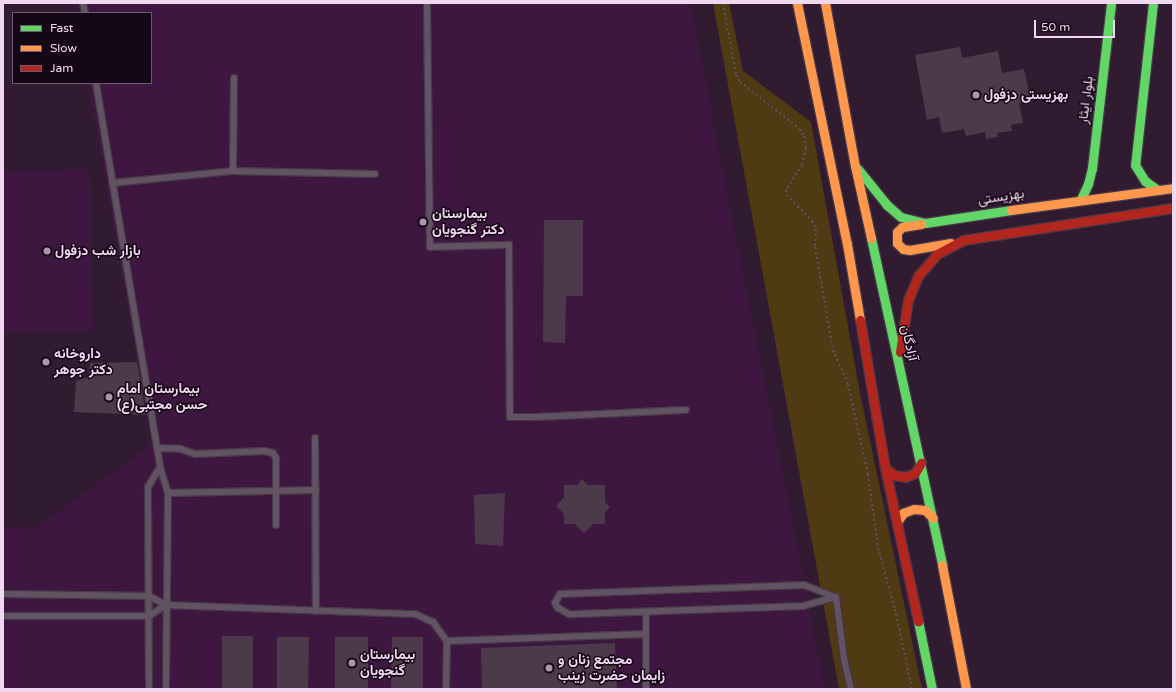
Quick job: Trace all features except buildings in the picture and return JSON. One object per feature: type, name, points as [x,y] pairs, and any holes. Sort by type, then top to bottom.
[{"type":"main road","points":[[797,3],[847,244],[885,468],[932,689]]},
{"type":"main road","name":"آزادگان","points":[[825,3],[855,166],[933,518],[966,689]]},
{"type":"main road","name":"بلوار ایثار","points":[[1081,199],[1092,168],[1111,3]]},
{"type":"main road","points":[[1153,3],[1135,165],[1145,181],[1158,190]]},
{"type":"main road","name":"بهزیستی","points":[[855,166],[887,205],[901,217],[925,223],[1081,199],[1173,188]]},
{"type":"main road","points":[[925,223],[902,227],[897,232],[897,243],[903,249],[910,250],[963,240],[1173,208]]},
{"type":"main road","points":[[899,362],[908,300],[918,276],[937,254],[963,240]]},
{"type":"main road","points":[[885,468],[894,475],[905,477],[915,472],[921,463]]},
{"type":"main road","points":[[897,522],[903,513],[914,509],[925,510],[933,518]]},
{"type":"main road","points":[[963,677],[969,689]]},
{"type":"lane","points":[[427,3],[430,247],[509,245],[510,416],[543,417],[686,410]]},
{"type":"lane","points":[[233,171],[234,78]]},
{"type":"lane","points":[[96,84],[160,467],[168,493],[166,689]]},
{"type":"lane","points":[[112,183],[233,171],[375,174]]},
{"type":"lane","points":[[316,438],[316,611]]},
{"type":"lane","points":[[157,448],[181,449],[195,454],[264,451],[273,453],[276,458],[276,525]]},
{"type":"lane","points":[[149,689],[148,487],[160,467]]},
{"type":"lane","points":[[168,493],[316,490]]},
{"type":"lane","points":[[804,585],[836,597],[803,606],[569,614],[558,608],[555,603],[560,594],[804,585]]},
{"type":"lane","points":[[3,594],[148,596],[166,605],[415,614],[433,622],[447,641],[446,689]]},
{"type":"lane","points":[[836,597],[844,659],[851,689]]},
{"type":"lane","points":[[3,616],[149,616],[166,605]]},
{"type":"lane","points":[[646,612],[646,689]]},
{"type":"lane","points":[[447,641],[646,634]]},
{"type":"path","points":[[723,3],[736,75],[740,82],[800,129],[804,136],[806,148],[802,166],[786,190],[787,195],[809,216],[816,229],[815,247],[833,350],[848,384],[868,474],[878,548],[895,609],[912,689]]},
{"type":"shaded area","name":"بیمارستان دکتر گنجویان","points":[[74,3],[690,3],[825,689],[3,689],[3,528],[36,527],[147,448],[151,438],[88,84],[152,84],[152,12],[76,12]]},
{"type":"shaded area","points":[[713,3],[729,3],[743,71],[811,122],[860,393],[922,689],[839,689]]},
{"type":"shaded area","name":"بازار شب دزفول","points":[[90,169],[93,331],[3,333],[3,171]]},
{"type":"traffic: fast","points":[[1081,199],[1088,184],[1092,168],[1111,3]]},
{"type":"traffic: fast","points":[[1153,3],[1135,165],[1145,181],[1158,190]]},
{"type":"traffic: fast","points":[[858,169],[887,205],[901,217],[925,223],[1011,210]]},
{"type":"traffic: fast","points":[[871,238],[942,565]]},
{"type":"traffic: fast","points":[[918,621],[932,689]]},
{"type":"traffic: slow","points":[[797,3],[847,244],[860,320]]},
{"type":"traffic: slow","points":[[825,3],[855,166],[871,238]]},
{"type":"traffic: slow","points":[[1011,210],[1173,188]]},
{"type":"traffic: slow","points":[[921,224],[902,227],[897,232],[897,243],[903,249],[910,250],[950,243]]},
{"type":"traffic: slow","points":[[897,522],[903,513],[914,509],[925,510],[933,518]]},
{"type":"traffic: slow","points":[[942,565],[966,689]]},
{"type":"traffic: jam","points":[[900,352],[908,300],[918,276],[937,254],[963,240],[1173,208]]},
{"type":"traffic: jam","points":[[860,320],[885,468],[918,621]]},
{"type":"traffic: jam","points":[[885,468],[894,475],[905,477],[915,473],[921,463]]},
{"type":"place","name":"بهزیستی دزفول","points":[[976,95]]},
{"type":"place","name":"بیمارستان دکتر گنجویان","points":[[423,222]]},
{"type":"place","name":"بازار شب دزفول","points":[[47,251]]},
{"type":"place","name":"داروخانه دکتر جوهر","points":[[46,362]]},
{"type":"place","name":"بیمارستان امام حسن مجتبی(ع)","points":[[109,397]]},
{"type":"place","name":"بیمارستان گنجویان","points":[[352,663]]},
{"type":"place","name":"مجتمع زنان و زایمان حضرت زینب","points":[[549,668]]}]
